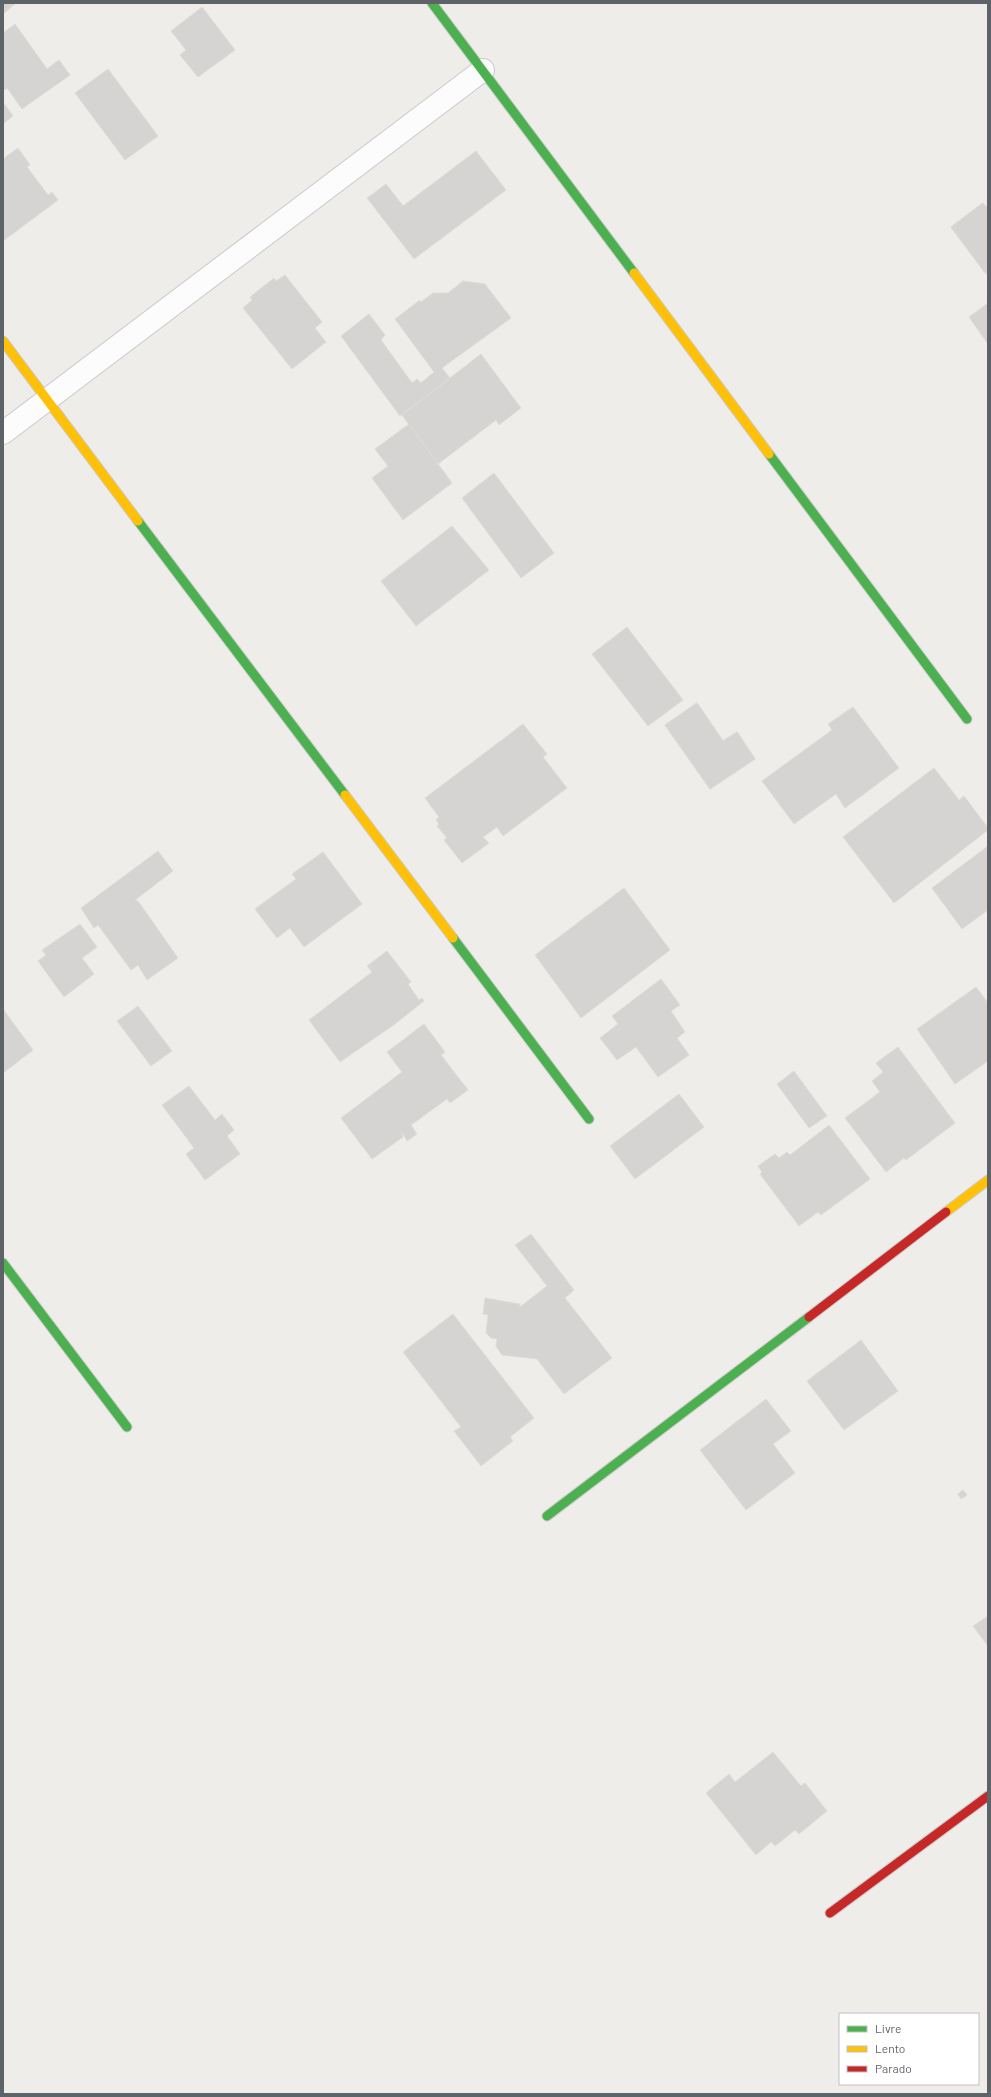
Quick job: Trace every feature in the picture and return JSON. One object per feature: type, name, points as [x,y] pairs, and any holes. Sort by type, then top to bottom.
[{"type":"street","points":[[432,3],[967,719]]},
{"type":"street","points":[[3,432],[483,70]]},
{"type":"street","points":[[3,341],[589,1119]]},
{"type":"street","points":[[547,1516],[988,1180]]},
{"type":"street","points":[[3,1263],[127,1427]]},
{"type":"street","points":[[830,1913],[986,1803]]},
{"type":"building","points":[[3,3],[16,3],[3,14]]},
{"type":"building","points":[[202,7],[235,50],[198,77],[180,55],[186,50],[171,31]]},
{"type":"building","points":[[15,24],[47,69],[59,60],[70,75],[22,109],[7,88],[3,91],[3,33]]},
{"type":"building","points":[[108,69],[158,136],[125,160],[75,93]]},
{"type":"building","points":[[3,102],[13,116],[3,124]]},
{"type":"building","points":[[18,148],[30,165],[27,167],[48,195],[52,192],[58,200],[3,241],[3,159]]},
{"type":"building","points":[[476,151],[506,190],[414,259],[367,198],[386,184],[403,206]]},
{"type":"building","points":[[983,203],[988,209],[988,272],[986,274],[951,227]]},
{"type":"building","points":[[983,203],[988,209],[988,272],[986,274],[951,227]]},
{"type":"building","points":[[983,203],[988,209],[988,272],[986,274],[951,227]]},
{"type":"building","points":[[983,203],[988,209],[988,272],[986,274],[951,227]]},
{"type":"building","points":[[983,203],[988,209],[988,272],[986,274],[951,227]]},
{"type":"building","points":[[285,275],[322,322],[315,328],[326,342],[292,369],[243,308],[252,300],[250,297],[274,278],[276,281]]},
{"type":"building","points":[[463,281],[485,284],[511,318],[442,368],[450,378],[400,416],[341,336],[369,314],[385,335],[381,340],[412,383],[417,379],[421,383],[434,372],[395,319],[420,300],[421,302],[433,293],[448,293]]},
{"type":"building","points":[[988,303],[988,344],[969,317]]},
{"type":"building","points":[[481,354],[521,408],[499,425],[496,420],[438,464],[402,415]]},
{"type":"building","points":[[409,424],[452,483],[403,520],[372,478],[388,466],[375,449]]},
{"type":"building","points":[[494,473],[554,553],[521,578],[462,498]]},
{"type":"building","points":[[452,526],[489,570],[416,626],[381,581]]},
{"type":"building","points":[[627,627],[683,700],[648,726],[592,654]]},
{"type":"building","points":[[697,703],[723,741],[737,732],[755,759],[710,789],[665,725]]},
{"type":"building","points":[[697,703],[723,741],[737,732],[755,759],[710,789],[665,725]]},
{"type":"building","points":[[697,703],[723,741],[737,732],[755,759],[710,789],[665,725]]},
{"type":"building","points":[[697,703],[723,741],[737,732],[755,759],[710,789],[665,725]]},
{"type":"building","points":[[697,703],[723,741],[737,732],[755,759],[710,789],[665,725]]},
{"type":"building","points":[[853,707],[899,768],[845,808],[836,794],[794,824],[762,781],[832,730],[828,724]]},
{"type":"building","points":[[523,724],[547,754],[543,757],[567,788],[503,836],[497,827],[483,837],[489,843],[462,863],[444,840],[447,838],[437,826],[439,824],[436,820],[439,817],[425,798]]},
{"type":"building","points":[[934,768],[959,800],[964,796],[988,830],[894,903],[843,837]]},
{"type":"building","points":[[988,846],[988,910],[962,929],[932,888]]},
{"type":"building","points":[[158,851],[173,871],[135,900],[138,901],[178,958],[147,980],[138,965],[131,970],[98,925],[94,928],[81,908]]},
{"type":"building","points":[[323,852],[362,904],[304,947],[290,928],[277,938],[255,909],[296,879],[292,874]]},
{"type":"building","points":[[624,888],[670,950],[581,1018],[535,955]]},
{"type":"building","points":[[80,924],[97,947],[82,958],[94,974],[64,997],[38,961],[46,955],[42,950]]},
{"type":"building","points":[[387,951],[411,982],[408,984],[419,1000],[422,998],[424,1001],[395,1024],[340,1062],[309,1020],[372,972],[367,966]]},
{"type":"building","points":[[661,979],[680,1005],[671,1011],[685,1032],[677,1038],[689,1055],[658,1077],[636,1047],[617,1060],[600,1038],[618,1024],[612,1016]]},
{"type":"building","points":[[976,987],[988,1003],[988,1061],[955,1084],[917,1029]]},
{"type":"building","points":[[138,1006],[172,1051],[151,1066],[117,1021]]},
{"type":"building","points":[[3,1009],[33,1050],[3,1073]]},
{"type":"building","points":[[424,1024],[445,1052],[441,1055],[468,1090],[450,1103],[447,1099],[411,1125],[417,1134],[407,1141],[402,1132],[403,1137],[372,1159],[341,1118],[402,1072],[387,1052]]},
{"type":"building","points":[[898,1047],[955,1123],[906,1160],[904,1158],[886,1172],[845,1118],[880,1092],[872,1081],[883,1072],[876,1063]]},
{"type":"building","points":[[794,1071],[827,1116],[809,1128],[777,1084]]},
{"type":"building","points":[[189,1086],[215,1120],[222,1114],[234,1130],[227,1136],[240,1154],[205,1180],[186,1154],[194,1148],[162,1105]]},
{"type":"building","points":[[679,1094],[704,1127],[635,1179],[610,1146]]},
{"type":"building","points":[[829,1125],[870,1179],[821,1215],[818,1212],[799,1226],[760,1174],[762,1172],[758,1166],[775,1154],[779,1158],[787,1152],[790,1155]]},
{"type":"building","points":[[531,1234],[574,1290],[565,1298],[612,1358],[564,1394],[537,1359],[502,1355],[496,1346],[497,1339],[491,1338],[486,1333],[488,1315],[483,1314],[485,1298],[520,1304],[520,1307],[547,1286],[515,1245]]},
{"type":"building","points":[[453,1314],[534,1418],[510,1437],[513,1441],[481,1466],[454,1431],[461,1427],[403,1352]]},
{"type":"building","points":[[861,1340],[898,1391],[844,1430],[807,1381]]},
{"type":"building","points":[[766,1399],[791,1431],[773,1444],[795,1473],[746,1510],[700,1450]]},
{"type":"building","points":[[963,1490],[967,1495],[961,1499],[958,1494]]},
{"type":"building","points":[[963,1490],[967,1495],[961,1499],[958,1494]]},
{"type":"building","points":[[988,1616],[988,1646],[973,1626]]},
{"type":"building","points":[[773,1752],[801,1786],[805,1783],[827,1811],[799,1834],[795,1830],[775,1846],[771,1842],[756,1855],[706,1793],[729,1774],[735,1782]]},
{"type":"traffic: fast","points":[[432,3],[634,273]]},
{"type":"traffic: fast","points":[[769,454],[967,719]]},
{"type":"traffic: fast","points":[[138,521],[345,795]]},
{"type":"traffic: fast","points":[[453,938],[589,1119]]},
{"type":"traffic: fast","points":[[3,1263],[127,1427]]},
{"type":"traffic: fast","points":[[547,1516],[809,1317]]},
{"type":"traffic: slow","points":[[634,273],[769,454]]},
{"type":"traffic: slow","points":[[3,341],[138,521]]},
{"type":"traffic: slow","points":[[345,795],[453,938]]},
{"type":"traffic: slow","points":[[946,1212],[988,1180]]},
{"type":"traffic: jam","points":[[809,1317],[946,1212]]},
{"type":"traffic: jam","points":[[830,1913],[988,1796]]}]
